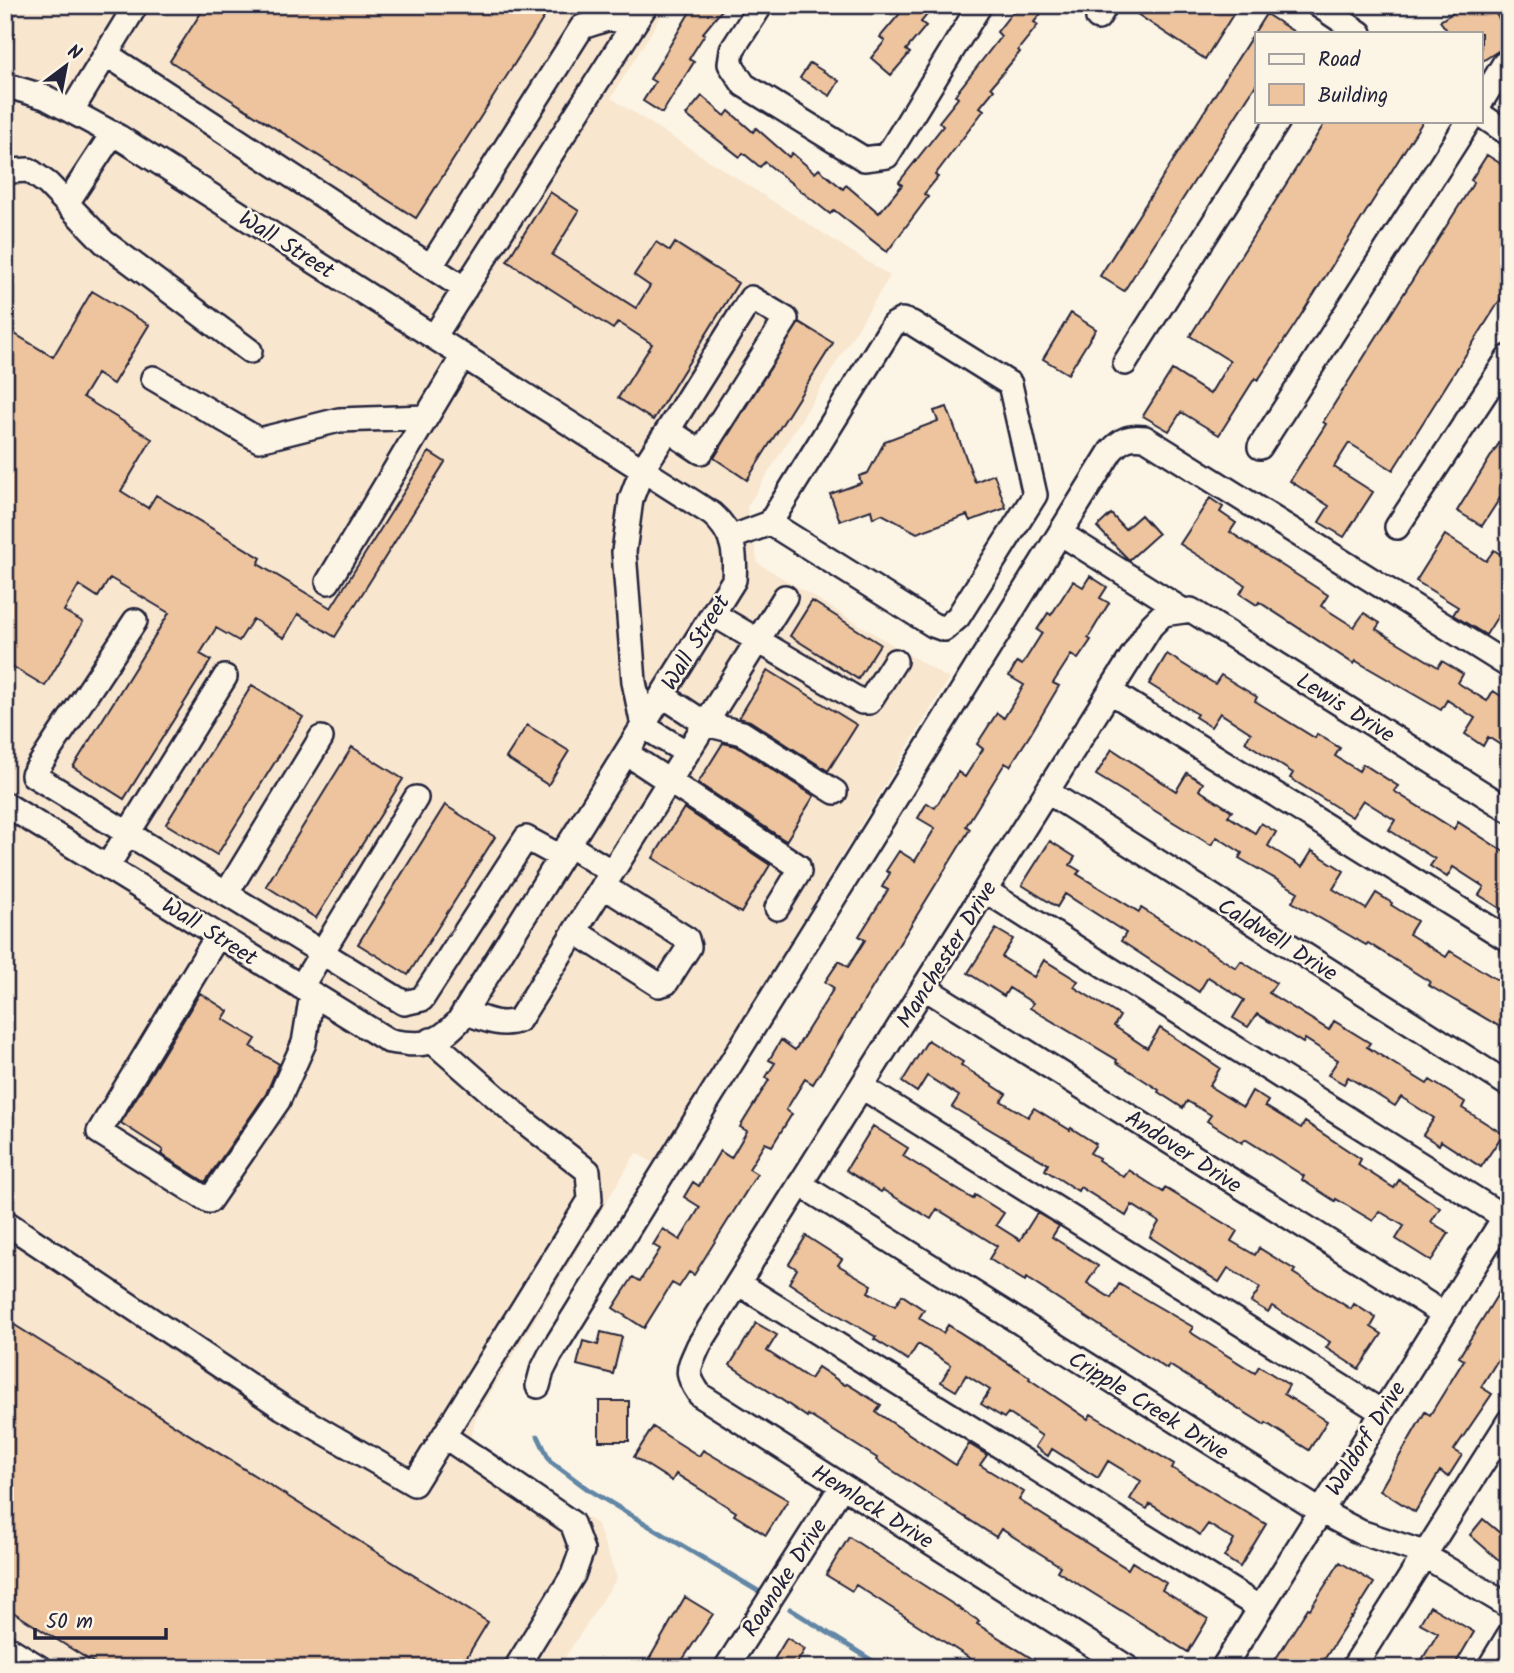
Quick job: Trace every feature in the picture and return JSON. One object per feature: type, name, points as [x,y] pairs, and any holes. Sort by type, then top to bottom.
[{"type":"street","points":[[72,110],[136,5]]},
{"type":"street","points":[[434,337],[646,5]]},
{"type":"street","points":[[761,5],[732,50],[730,64],[744,85],[864,159],[887,156],[980,5]]},
{"type":"street","points":[[1318,5],[1345,29]]},
{"type":"street","points":[[431,266],[582,27],[610,18],[633,25]]},
{"type":"street","points":[[106,54],[465,289]]},
{"type":"street","points":[[1482,100],[1504,64],[1509,64]]},
{"type":"street","name":"Wall Street","points":[[5,85],[44,97],[113,133],[712,514],[721,522],[736,554],[734,580],[565,851],[464,1012],[445,1035],[431,1041],[419,1045],[388,1041],[5,804]]},
{"type":"street","points":[[1482,116],[1509,134]]},
{"type":"street","points":[[1125,363],[1277,122]]},
{"type":"street","points":[[1260,447],[1468,122]]},
{"type":"street","points":[[67,203],[113,133]]},
{"type":"street","points":[[5,175],[9,171],[29,170],[48,184],[104,242],[250,351]]},
{"type":"street","points":[[668,430],[701,452],[786,319],[751,298],[642,470],[631,499],[624,552],[634,682],[643,726],[687,753]]},
{"type":"street","points":[[730,538],[770,523],[893,325],[902,320],[912,323],[1010,384],[1035,495],[958,617],[944,629],[933,625],[770,523]]},
{"type":"street","points":[[328,582],[463,356]]},
{"type":"street","points":[[1397,527],[1509,357]]},
{"type":"street","points":[[153,378],[259,440],[339,420],[426,418]]},
{"type":"street","points":[[538,1386],[550,1355],[1111,451],[1121,440],[1133,436],[1145,438],[1509,666]]},
{"type":"street","name":"Lewis Drive","points":[[1060,534],[1182,610],[1191,610],[1509,810]]},
{"type":"street","points":[[464,1012],[496,1023],[519,1020],[785,597]]},
{"type":"street","name":"Manchester Drive","points":[[721,1310],[1151,626],[1163,614],[1182,610]]},
{"type":"street","points":[[713,614],[862,702],[869,702],[895,661]]},
{"type":"street","points":[[135,621],[33,775],[404,1003],[422,999],[526,838],[565,851],[608,879],[687,939],[689,947],[666,983],[659,985],[576,932]]},
{"type":"street","points":[[107,867],[225,677]]},
{"type":"street","points":[[1111,692],[1509,940]]},
{"type":"street","points":[[662,695],[706,724],[742,733],[835,792]]},
{"type":"street","points":[[226,894],[321,738]]},
{"type":"street","points":[[626,753],[798,866],[799,872],[777,908]]},
{"type":"street","name":"Caldwell Drive","points":[[1048,792],[1509,1086]]},
{"type":"street","points":[[218,935],[99,1132],[209,1201],[278,1101],[304,1043],[306,990],[322,953],[416,798]]},
{"type":"street","points":[[986,891],[1507,1213]]},
{"type":"street","name":"Andover Drive","points":[[925,988],[1444,1314]]},
{"type":"street","points":[[5,1222],[283,1408],[414,1484],[590,1200],[588,1171],[526,1123],[431,1041]]},
{"type":"street","points":[[862,1087],[1382,1412]]},
{"type":"street","name":"Cripple Creek Drive","points":[[800,1184],[1320,1511],[1360,1532],[1415,1550],[1509,1606]]},
{"type":"street","name":"Waldorf Drive","points":[[1223,1668],[1507,1213]]},
{"type":"street","points":[[738,1283],[1260,1608]]},
{"type":"street","name":"Hemlock Drive","points":[[721,1310],[699,1345],[689,1368],[689,1380],[700,1395],[1128,1668]]},
{"type":"street","points":[[1353,1668],[1509,1421]]},
{"type":"street","points":[[444,1436],[572,1522],[582,1549],[573,1575],[516,1668]]},
{"type":"street","name":"Roanoke Drive","points":[[726,1668],[842,1486]]},
{"type":"street","points":[[1489,1668],[1509,1635]]},
{"type":"street","points":[[5,1646],[40,1668]]},
{"type":"shaded area","points":[[5,5],[668,5],[611,98],[890,276],[747,507],[758,563],[949,679],[655,1164],[636,1153],[476,1417],[470,1443],[597,1524],[617,1578],[558,1668],[5,1668]]},
{"type":"building","points":[[206,5],[552,5],[416,218],[170,61]]},
{"type":"building","points":[[694,5],[726,5],[703,33],[705,34],[689,59],[694,62],[662,113],[643,101],[655,82],[650,79]]},
{"type":"building","points":[[907,5],[935,5],[921,22],[926,26],[906,50],[910,53],[891,75],[871,58],[885,41],[880,37]]},
{"type":"building","points":[[1018,5],[1048,5],[1034,22],[1038,25],[1018,50],[1020,52],[991,87],[994,90],[980,107],[984,110],[935,175],[938,177],[924,194],[928,197],[887,252],[834,210],[830,214],[765,162],[760,167],[743,153],[740,157],[686,115],[702,96],[725,116],[729,111],[753,132],[756,128],[789,157],[792,153],[815,173],[819,169],[843,189],[846,185],[879,213],[902,185],[899,182],[943,126],[939,122],[958,98],[955,95],[1001,36],[997,32]]},
{"type":"building","points":[[1142,5],[1239,5],[1205,59],[1137,14]]},
{"type":"building","points":[[1465,5],[1490,5],[1509,34],[1509,44],[1482,61],[1482,32],[1448,32],[1440,21]]},
{"type":"building","points":[[1266,14],[1294,32],[1255,32],[1255,86],[1124,291],[1100,276]]},
{"type":"building","points":[[810,63],[839,81],[830,96],[800,78]]},
{"type":"building","points":[[1325,122],[1422,122],[1296,323],[1258,380],[1255,378],[1219,435],[1181,412],[1169,431],[1143,416],[1172,370],[1210,394],[1230,361],[1190,336]]},
{"type":"building","points":[[1487,155],[1509,169],[1509,286],[1393,470],[1349,443],[1334,467],[1373,492],[1344,537],[1319,522],[1329,506],[1290,481],[1326,424],[1323,422],[1474,182],[1471,180]]},
{"type":"building","points":[[550,192],[579,211],[552,255],[636,308],[650,286],[634,275],[656,242],[670,251],[675,243],[738,283],[653,420],[618,398],[652,344],[618,322],[613,329],[507,261]]},
{"type":"building","points":[[92,291],[149,325],[113,384],[97,374],[83,397],[152,439],[121,491],[148,508],[156,495],[261,558],[258,564],[331,608],[429,452],[445,462],[335,637],[298,614],[284,638],[253,619],[239,641],[216,628],[200,654],[211,660],[124,799],[73,767],[169,613],[110,578],[98,597],[79,585],[64,611],[83,622],[45,686],[5,662],[5,328],[53,357]]},
{"type":"building","points":[[1071,313],[1096,329],[1068,374],[1043,359]]},
{"type":"building","points":[[799,322],[833,343],[747,480],[714,458]]},
{"type":"building","points":[[947,407],[975,482],[994,474],[1006,508],[970,521],[967,515],[917,533],[882,514],[873,518],[871,510],[840,521],[830,494],[861,483],[859,476],[868,473],[885,441],[938,421],[934,411]]},
{"type":"building","points":[[1509,427],[1509,484],[1482,526],[1457,511]]},
{"type":"building","points":[[1210,498],[1223,507],[1220,512],[1236,523],[1230,532],[1328,595],[1321,606],[1354,627],[1364,613],[1380,623],[1376,629],[1438,667],[1442,661],[1463,674],[1458,683],[1487,701],[1493,691],[1506,699],[1502,706],[1509,710],[1509,736],[1502,746],[1488,737],[1483,746],[1465,734],[1475,718],[1447,700],[1441,710],[1356,661],[1354,664],[1259,602],[1257,605],[1240,594],[1245,585],[1180,544]]},
{"type":"building","points":[[1111,514],[1125,529],[1141,515],[1158,534],[1129,560],[1097,527]]},
{"type":"building","points":[[1445,535],[1486,561],[1494,550],[1509,560],[1509,598],[1486,635],[1453,615],[1458,607],[1416,581]]},
{"type":"building","points":[[1090,576],[1107,587],[1100,598],[1109,603],[1088,638],[1091,640],[1078,659],[1071,655],[1053,683],[1059,686],[1030,735],[1010,766],[1005,763],[966,826],[970,829],[813,1084],[805,1079],[786,1110],[792,1114],[772,1146],[765,1143],[749,1169],[757,1174],[694,1275],[689,1272],[679,1287],[672,1283],[644,1328],[613,1308],[633,1277],[640,1281],[660,1249],[653,1245],[663,1229],[680,1240],[700,1207],[684,1197],[693,1182],[699,1186],[720,1151],[731,1158],[747,1131],[740,1127],[769,1080],[766,1077],[775,1063],[769,1060],[781,1040],[795,1050],[834,988],[825,982],[839,961],[848,967],[865,940],[859,936],[888,890],[882,887],[890,873],[886,871],[899,851],[915,861],[935,828],[918,818],[927,803],[935,808],[958,772],[965,777],[983,749],[977,744],[997,713],[1004,718],[1024,685],[1009,676],[1017,662],[1022,665],[1042,633],[1037,630],[1048,613],[1051,615],[1073,581],[1083,587]]},
{"type":"building","points":[[812,601],[880,644],[858,679],[790,636]]},
{"type":"building","points":[[1167,654],[1215,684],[1221,675],[1257,697],[1255,701],[1315,738],[1317,734],[1340,748],[1335,756],[1359,771],[1363,764],[1398,786],[1394,791],[1454,829],[1458,822],[1509,855],[1509,914],[1479,895],[1484,887],[1453,867],[1447,877],[1430,866],[1435,859],[1389,830],[1395,820],[1363,800],[1352,817],[1290,778],[1293,773],[1245,742],[1251,733],[1220,713],[1211,727],[1195,717],[1197,714],[1149,684]]},
{"type":"building","points":[[768,670],[857,725],[828,771],[750,721],[739,718]]},
{"type":"building","points":[[252,685],[303,717],[217,855],[166,824]]},
{"type":"building","points":[[527,725],[569,751],[548,785],[506,758]]},
{"type":"building","points":[[723,743],[736,746],[814,796],[786,841],[698,783]]},
{"type":"building","points":[[352,747],[403,779],[316,918],[266,886]]},
{"type":"building","points":[[1112,749],[1176,791],[1187,773],[1203,783],[1199,790],[1232,811],[1228,816],[1255,833],[1261,823],[1276,832],[1268,846],[1302,867],[1312,851],[1344,871],[1333,889],[1366,909],[1376,893],[1392,903],[1391,905],[1417,921],[1409,934],[1446,957],[1450,951],[1509,987],[1509,1032],[1428,985],[1430,982],[1368,943],[1366,945],[1292,902],[1298,892],[1239,858],[1242,853],[1217,837],[1211,845],[1096,775]]},
{"type":"building","points":[[445,805],[495,837],[408,975],[358,944]]},
{"type":"building","points":[[684,808],[770,865],[741,913],[653,858]]},
{"type":"building","points":[[1050,841],[1075,857],[1070,865],[1080,871],[1077,874],[1139,912],[1141,908],[1236,968],[1241,961],[1276,983],[1269,993],[1329,1030],[1334,1021],[1370,1043],[1367,1047],[1427,1084],[1430,1080],[1465,1102],[1462,1108],[1503,1134],[1481,1167],[1441,1141],[1439,1145],[1423,1135],[1434,1118],[1401,1097],[1395,1106],[1348,1077],[1344,1084],[1328,1075],[1338,1060],[1305,1039],[1303,1043],[1257,1014],[1248,1027],[1233,1018],[1244,1000],[1208,977],[1199,992],[1121,941],[1126,933],[1065,894],[1057,907],[1022,885]]},
{"type":"building","points":[[996,929],[1013,939],[1002,957],[1034,977],[1044,960],[1078,981],[1074,987],[1120,1016],[1114,1026],[1147,1048],[1160,1028],[1220,1068],[1209,1086],[1243,1107],[1252,1091],[1268,1101],[1265,1106],[1301,1128],[1305,1122],[1361,1159],[1358,1165],[1394,1188],[1399,1180],[1440,1208],[1431,1222],[1449,1233],[1431,1261],[1396,1239],[1404,1226],[1379,1211],[1373,1221],[1336,1199],[1335,1201],[1302,1180],[1304,1176],[1245,1139],[1242,1143],[1207,1121],[1211,1115],[1187,1101],[1183,1108],[1158,1092],[1159,1090],[1116,1062],[1117,1060],[1030,1008],[1033,1003],[1009,988],[1004,996],[968,973]]},
{"type":"building","points":[[200,993],[228,1011],[223,1019],[256,1039],[251,1047],[279,1064],[266,1094],[205,1182],[161,1154],[163,1150],[121,1123]]},
{"type":"building","points":[[928,1040],[1006,1094],[1001,1101],[1028,1117],[1034,1108],[1070,1130],[1071,1128],[1096,1144],[1090,1153],[1124,1177],[1129,1170],[1163,1192],[1165,1188],[1237,1231],[1231,1241],[1255,1255],[1259,1248],[1351,1309],[1354,1304],[1376,1318],[1371,1327],[1382,1334],[1359,1369],[1326,1348],[1330,1342],[1272,1306],[1268,1312],[1251,1302],[1260,1288],[1228,1268],[1219,1282],[1150,1237],[1159,1222],[1132,1205],[1126,1216],[1080,1187],[1078,1191],[1045,1170],[1048,1164],[952,1107],[959,1096],[927,1076],[917,1092],[902,1082]]},
{"type":"building","points":[[873,1126],[908,1148],[903,1156],[973,1199],[975,1195],[1004,1213],[996,1225],[1020,1240],[1037,1213],[1059,1226],[1052,1237],[1098,1266],[1087,1283],[1111,1298],[1119,1284],[1193,1327],[1190,1332],[1255,1373],[1259,1366],[1289,1385],[1284,1394],[1327,1421],[1309,1450],[1169,1365],[1167,1369],[1026,1278],[1025,1281],[989,1259],[997,1246],[937,1209],[931,1219],[846,1170]]},
{"type":"building","points":[[806,1236],[842,1259],[838,1265],[872,1285],[868,1292],[895,1306],[902,1295],[924,1310],[919,1318],[943,1333],[948,1325],[1030,1377],[1029,1379],[1088,1419],[1091,1414],[1174,1464],[1172,1468],[1266,1524],[1240,1567],[1224,1557],[1234,1540],[1208,1524],[1200,1535],[1150,1504],[1147,1509],[1130,1499],[1141,1481],[1108,1461],[1098,1478],[1052,1449],[1048,1456],[1035,1447],[1042,1436],[1008,1413],[1004,1418],[981,1404],[990,1390],[966,1375],[956,1391],[941,1382],[951,1365],[918,1344],[908,1360],[789,1283],[797,1269],[789,1264]]},
{"type":"building","points":[[1509,1276],[1509,1342],[1481,1387],[1492,1394],[1454,1450],[1462,1455],[1448,1477],[1440,1471],[1415,1512],[1380,1490],[1425,1412],[1430,1415],[1464,1360],[1459,1357]]},
{"type":"building","points":[[5,1319],[488,1622],[460,1668],[102,1668],[5,1607]]},
{"type":"building","points":[[756,1323],[777,1335],[767,1351],[810,1379],[818,1367],[847,1384],[881,1405],[876,1412],[956,1465],[969,1444],[987,1455],[980,1465],[1024,1492],[1019,1500],[1128,1569],[1132,1562],[1166,1583],[1162,1590],[1208,1619],[1188,1652],[1057,1571],[1060,1566],[1001,1529],[996,1537],[730,1365]]},
{"type":"building","points":[[601,1332],[622,1337],[613,1374],[577,1365],[583,1341],[598,1345]]},
{"type":"building","points":[[599,1401],[629,1401],[629,1441],[599,1441]]},
{"type":"building","points":[[653,1427],[699,1456],[703,1450],[788,1500],[766,1535],[734,1515],[736,1512],[676,1474],[672,1481],[634,1457]]},
{"type":"building","points":[[1483,1519],[1500,1533],[1509,1523],[1509,1569],[1470,1535]]},
{"type":"building","points":[[849,1537],[1047,1668],[985,1668],[856,1585],[852,1591],[826,1575]]},
{"type":"building","points":[[1340,1562],[1374,1583],[1319,1668],[1270,1668],[1308,1608],[1310,1609]]},
{"type":"building","points":[[685,1597],[713,1614],[677,1668],[644,1668]]},
{"type":"building","points":[[1430,1606],[1474,1632],[1453,1668],[1417,1668],[1438,1633],[1420,1623]]},
{"type":"building","points":[[787,1638],[805,1649],[794,1668],[769,1668]]},
{"type":"waterway","points":[[538,1436],[550,1461],[589,1490],[758,1591]]},
{"type":"waterway","points":[[790,1609],[884,1668]]}]
